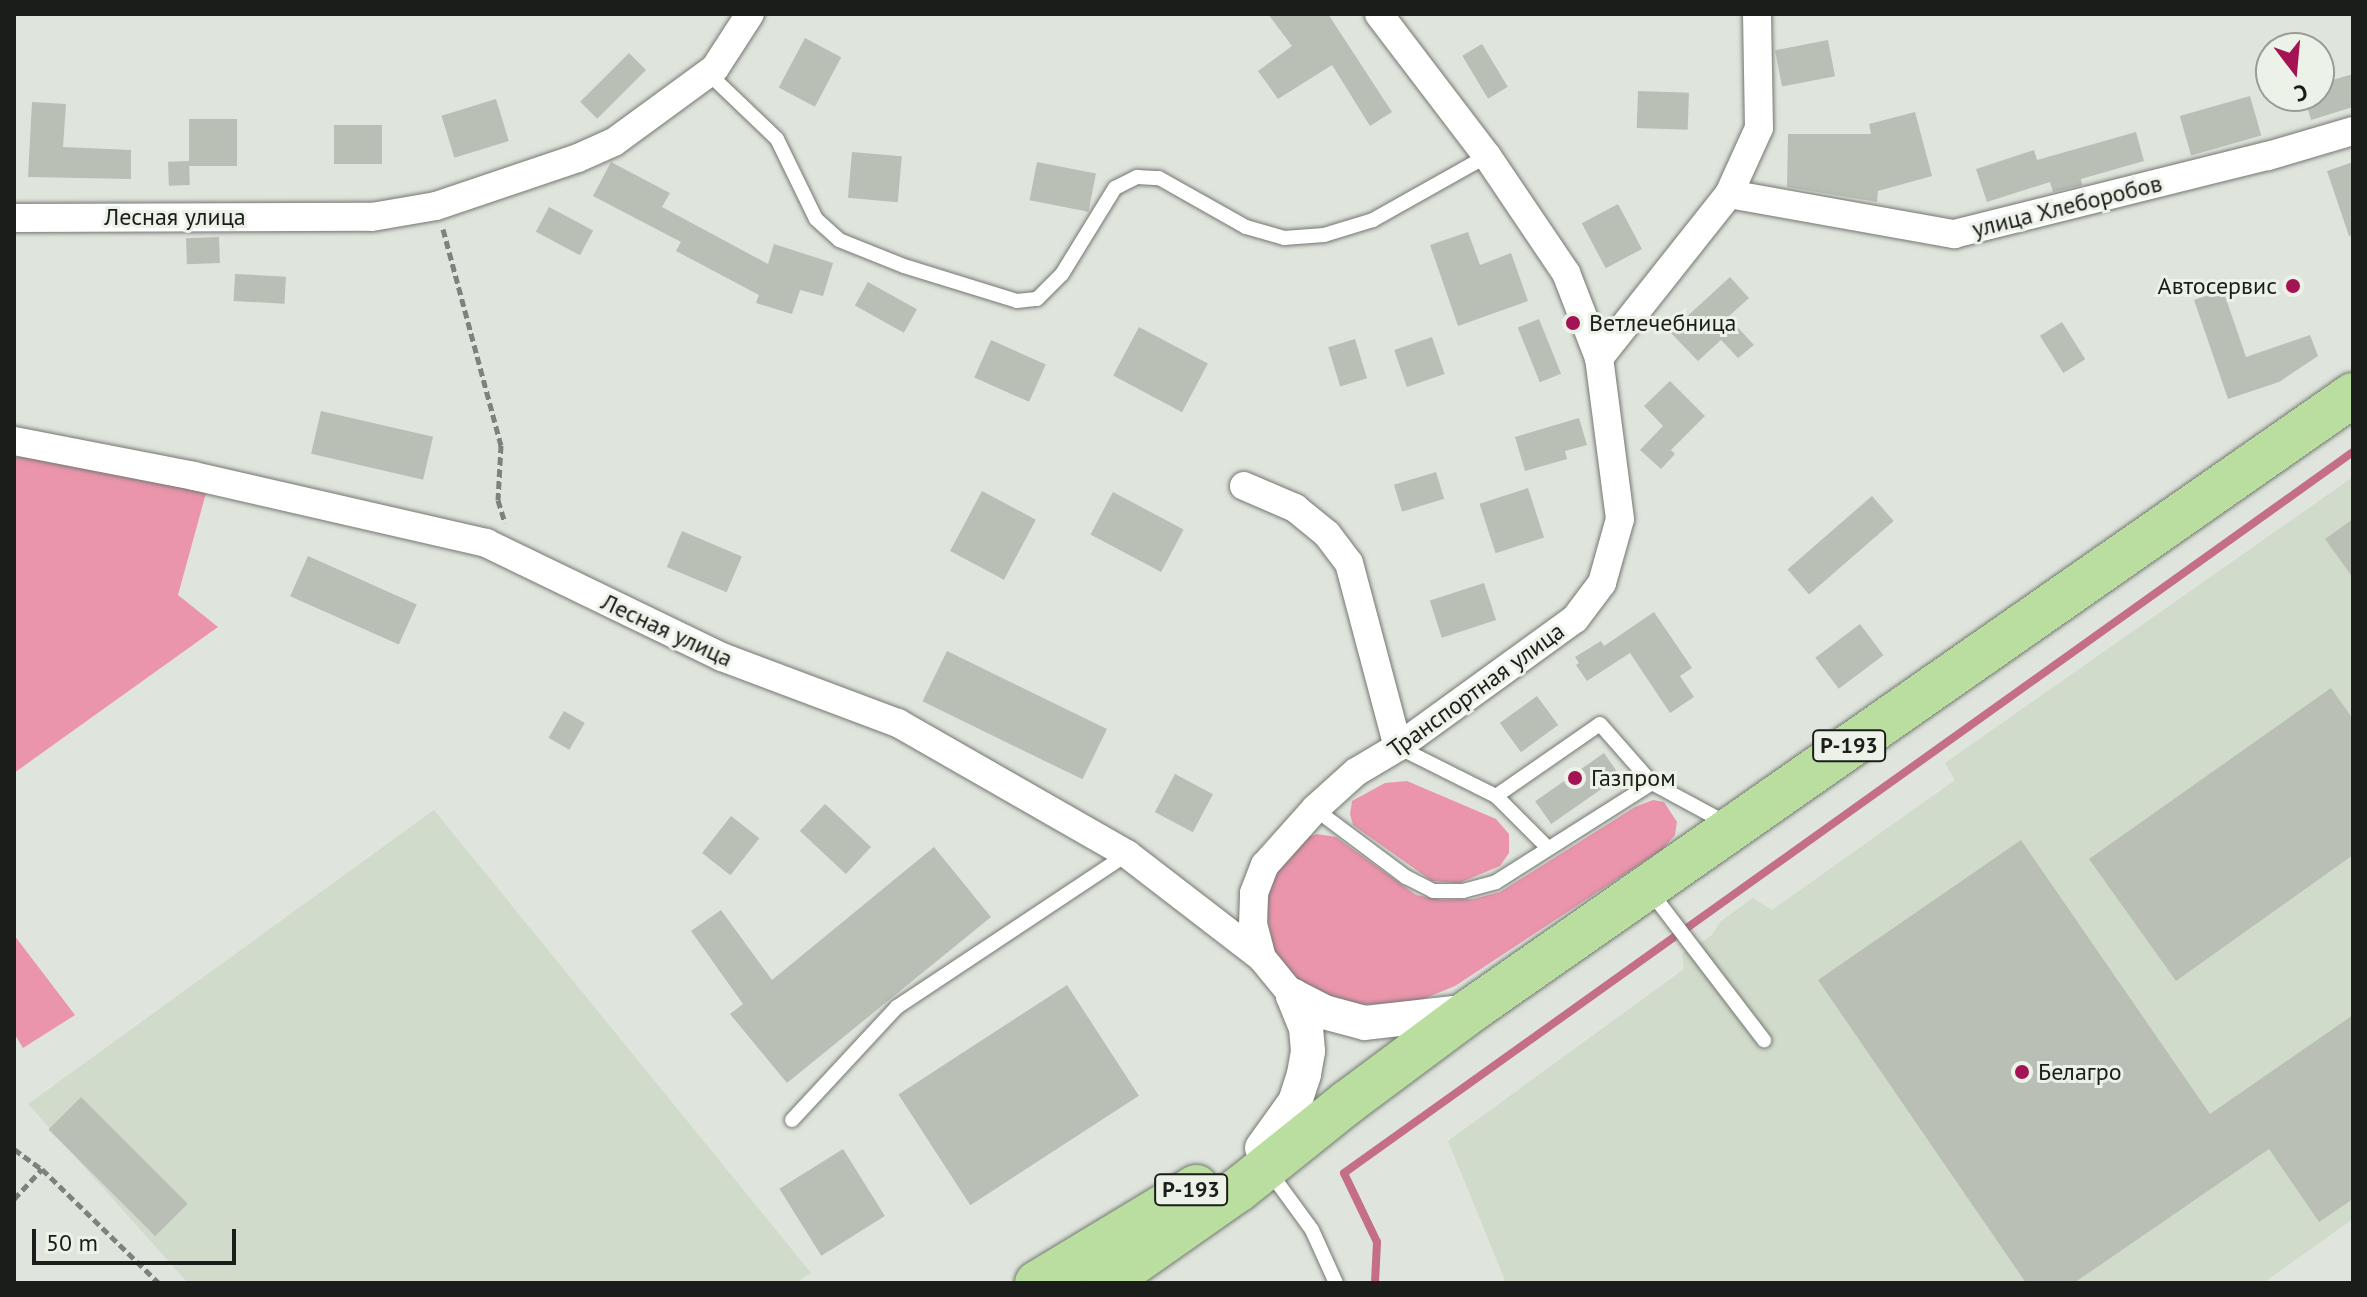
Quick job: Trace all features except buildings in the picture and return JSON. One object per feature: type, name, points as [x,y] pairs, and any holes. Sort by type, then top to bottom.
[{"type":"highway","name":"Р-193","points":[[1105,1283],[1264,1158],[1348,1102],[1470,1011],[2353,395]]},
{"type":"highway","name":"Р-193","points":[[1037,1283],[1264,1158]]},
{"type":"street","name":"Лесная улица","points":[[14,218],[372,217],[436,206],[578,158],[614,142],[708,73],[750,14]]},
{"type":"street","name":"Транспортная улица","points":[[1293,996],[1262,958],[1253,925],[1254,893],[1265,865],[1315,809],[1356,772],[1398,747],[1575,619],[1602,583],[1620,519],[1599,358],[1566,273],[1487,156],[1379,14]]},
{"type":"street","points":[[1599,358],[1729,194],[1759,128],[1757,14]]},
{"type":"street","name":"улица Хлеборобов","points":[[1729,194],[1954,234],[2268,156],[2353,131]]},
{"type":"street","name":"Лесная улица","points":[[14,441],[194,476],[486,543],[722,657],[898,723],[1127,854],[1262,958]]},
{"type":"street","points":[[1244,486],[1295,508],[1327,534],[1349,563],[1398,747]]},
{"type":"street","points":[[1293,996],[1324,1012],[1365,1023],[1470,1011]]},
{"type":"street","points":[[1264,1158],[1295,1102],[1304,1074],[1308,1051],[1306,1028],[1293,996]]},
{"type":"lane","points":[[708,73],[777,139],[816,219],[839,240],[904,266],[1017,301],[1037,299],[1062,274],[1115,188],[1137,177],[1159,178],[1246,227],[1284,238],[1324,235],[1373,220],[1487,156]]},
{"type":"lane","points":[[1496,796],[1600,724],[1652,783],[1734,827]]},
{"type":"lane","points":[[1398,747],[1496,796],[1548,848]]},
{"type":"lane","points":[[1315,809],[1406,877],[1433,891],[1463,891],[1496,882],[1652,783]]},
{"type":"lane","points":[[792,1120],[897,1007],[1127,854]]},
{"type":"lane","points":[[1647,887],[1764,1040]]},
{"type":"lane","points":[[1264,1158],[1312,1230],[1336,1283]]},
{"type":"path","points":[[436,206],[501,445],[498,500],[516,558]]},
{"type":"path","points":[[14,1149],[42,1169],[159,1283]]},
{"type":"path","points":[[14,1199],[42,1169]]},
{"type":"shaded area","points":[[14,458],[132,471],[206,493],[178,595],[218,627],[14,773]]},
{"type":"shaded area","points":[[2353,477],[2353,1219],[2263,1283],[1506,1283],[1448,1141],[1684,969],[1682,954],[1712,935],[1721,921],[1753,898],[1772,910],[1955,780],[1945,763]]},
{"type":"shaded area","points":[[1407,781],[1496,819],[1509,834],[1509,853],[1500,866],[1459,883],[1432,881],[1353,825],[1350,814],[1352,801],[1385,783]]},
{"type":"shaded area","points":[[1653,800],[1664,802],[1677,822],[1675,835],[1663,849],[1455,986],[1416,1002],[1340,1006],[1309,993],[1275,955],[1266,910],[1272,877],[1297,841],[1317,834],[1336,837],[1416,895],[1442,900],[1473,899],[1500,892],[1635,807]]},
{"type":"shaded area","points":[[434,810],[811,1273],[796,1283],[188,1283],[28,1104]]},
{"type":"shaded area","points":[[14,935],[75,1015],[23,1048],[14,1033]]},
{"type":"waterway","points":[[1375,1283],[1377,1242],[1344,1173],[2353,452]]},
{"type":"place","name":"Автосервис","points":[[2293,286]]},
{"type":"place","name":"Ветлечебница","points":[[1573,323]]},
{"type":"place","name":"Газпром","points":[[1575,778]]},
{"type":"place","name":"Белагро","points":[[2022,1072]]}]
